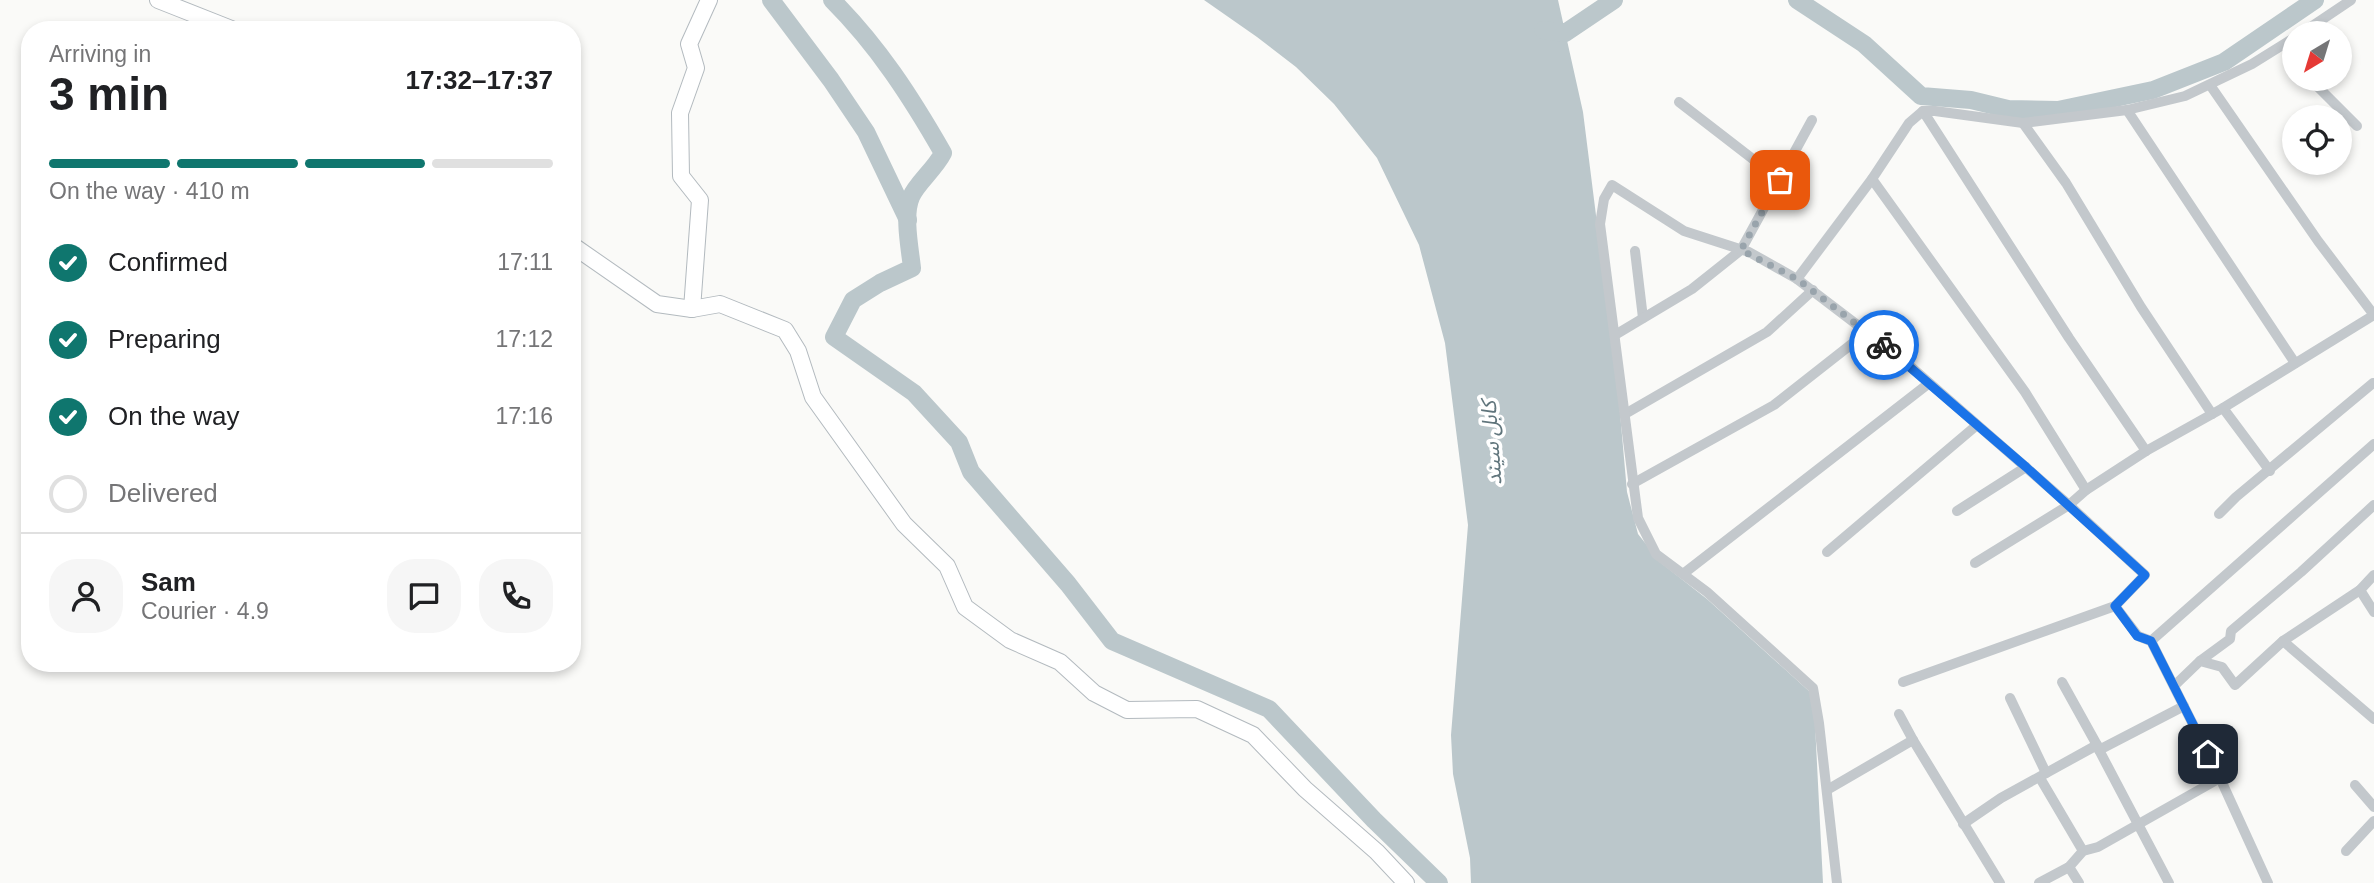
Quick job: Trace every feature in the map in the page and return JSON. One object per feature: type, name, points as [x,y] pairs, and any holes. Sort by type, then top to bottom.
[{"type":"street","points":[[158,0],[211,21]]},
{"type":"street","points":[[692,309],[700,200],[681,176],[680,113],[696,68],[690,44],[709,0]]},
{"type":"street","points":[[2320,21],[2351,0]]},
{"type":"street","points":[[1797,279],[1872,179],[1909,123],[1923,111],[2023,123],[2127,110],[2185,96],[2282,46]]},
{"type":"street","points":[[1975,563],[2069,505],[2086,490],[2146,451],[2223,408],[2374,315],[2318,241],[2210,85]]},
{"type":"street","points":[[2322,91],[2357,126]]},
{"type":"street","points":[[1679,102],[1780,180]]},
{"type":"street","points":[[2127,110],[2295,363]]},
{"type":"street","points":[[1923,111],[2069,338],[2146,451]]},
{"type":"street","points":[[1615,335],[1692,289],[1741,250],[1812,120]]},
{"type":"street","points":[[2023,123],[2066,183],[2141,307],[2212,414]]},
{"type":"street","points":[[1872,179],[2025,392],[2086,490]]},
{"type":"street","points":[[1837,883],[1813,688],[1707,592],[1656,554],[1638,518],[1600,224],[1604,199],[1612,185],[1684,231],[1741,250],[1813,290],[1867,332],[2026,467],[2145,575],[2115,606],[1903,682]]},
{"type":"street","points":[[581,251],[657,304],[692,309],[720,304],[785,330],[798,351],[813,397],[904,523],[947,566],[965,607],[1010,640],[1060,662],[1094,694],[1126,710],[1197,709],[1253,735],[1305,789],[1377,852],[1406,883]]},
{"type":"street","points":[[1635,251],[1643,318]]},
{"type":"street","points":[[1625,414],[1768,332],[1813,290]]},
{"type":"street","points":[[1632,484],[1774,405],[1867,332]]},
{"type":"street","points":[[2220,514],[2236,497],[2373,383]]},
{"type":"street","points":[[1683,574],[1928,384]]},
{"type":"street","points":[[2223,408],[2270,471]]},
{"type":"street","points":[[1827,552],[1977,425]]},
{"type":"street","points":[[2151,641],[2374,444]]},
{"type":"street","points":[[1957,511],[2026,467]]},
{"type":"street","points":[[2174,686],[2200,661],[2230,639],[2231,631],[2374,505]]},
{"type":"street","points":[[2200,661],[2221,667],[2235,685],[2283,641],[2360,590],[2374,575]]},
{"type":"street","points":[[2360,590],[2374,612]]},
{"type":"street","points":[[2115,606],[2137,636],[2151,641],[2269,883]]},
{"type":"street","points":[[2283,641],[2374,719]]},
{"type":"street","points":[[2062,682],[2168,883]]},
{"type":"street","points":[[2010,698],[2043,775],[2083,851]]},
{"type":"street","points":[[1963,824],[2001,798],[2043,775],[2184,706]]},
{"type":"street","points":[[1899,714],[2000,883]]},
{"type":"street","points":[[1826,790],[1913,740]]},
{"type":"street","points":[[2039,883],[2068,867],[2083,851],[2098,847],[2220,778]]},
{"type":"street","points":[[2355,785],[2374,807]]},
{"type":"street","points":[[2346,851],[2374,821]]},
{"type":"street","points":[[2068,867],[2079,883]]},
{"type":"water","name":"کابل سيند","points":[[1204,0],[1558,0],[1583,112],[1618,390],[1627,492],[1638,534],[1661,563],[1707,599],[1810,692],[1814,704],[1823,883],[1471,883],[1470,858],[1453,774],[1451,735],[1468,525],[1445,343],[1419,245],[1377,158],[1334,104],[1296,67]]},
{"type":"waterway","points":[[771,0],[866,132],[908,220]]},
{"type":"waterway","points":[[832,0],[849,17],[893,73],[943,153],[913,192],[909,204],[908,232],[912,268],[853,300],[834,337],[914,393],[959,442],[971,472],[1068,584],[1112,641],[1269,709],[1374,820],[1439,883]]},
{"type":"waterway","points":[[1543,30],[1565,33],[1614,0]]},
{"type":"waterway","points":[[1797,0],[1864,44],[1921,96],[1971,100],[2008,109],[2058,110],[2153,90],[2224,62],[2315,0]]},
{"type":"way so far","points":[[1780,180],[1741,250],[1797,279],[1884,345]]},
{"type":"route","points":[[1884,345],[2026,467],[2145,575],[2115,606],[2137,636],[2151,641],[2208,754]]}]
